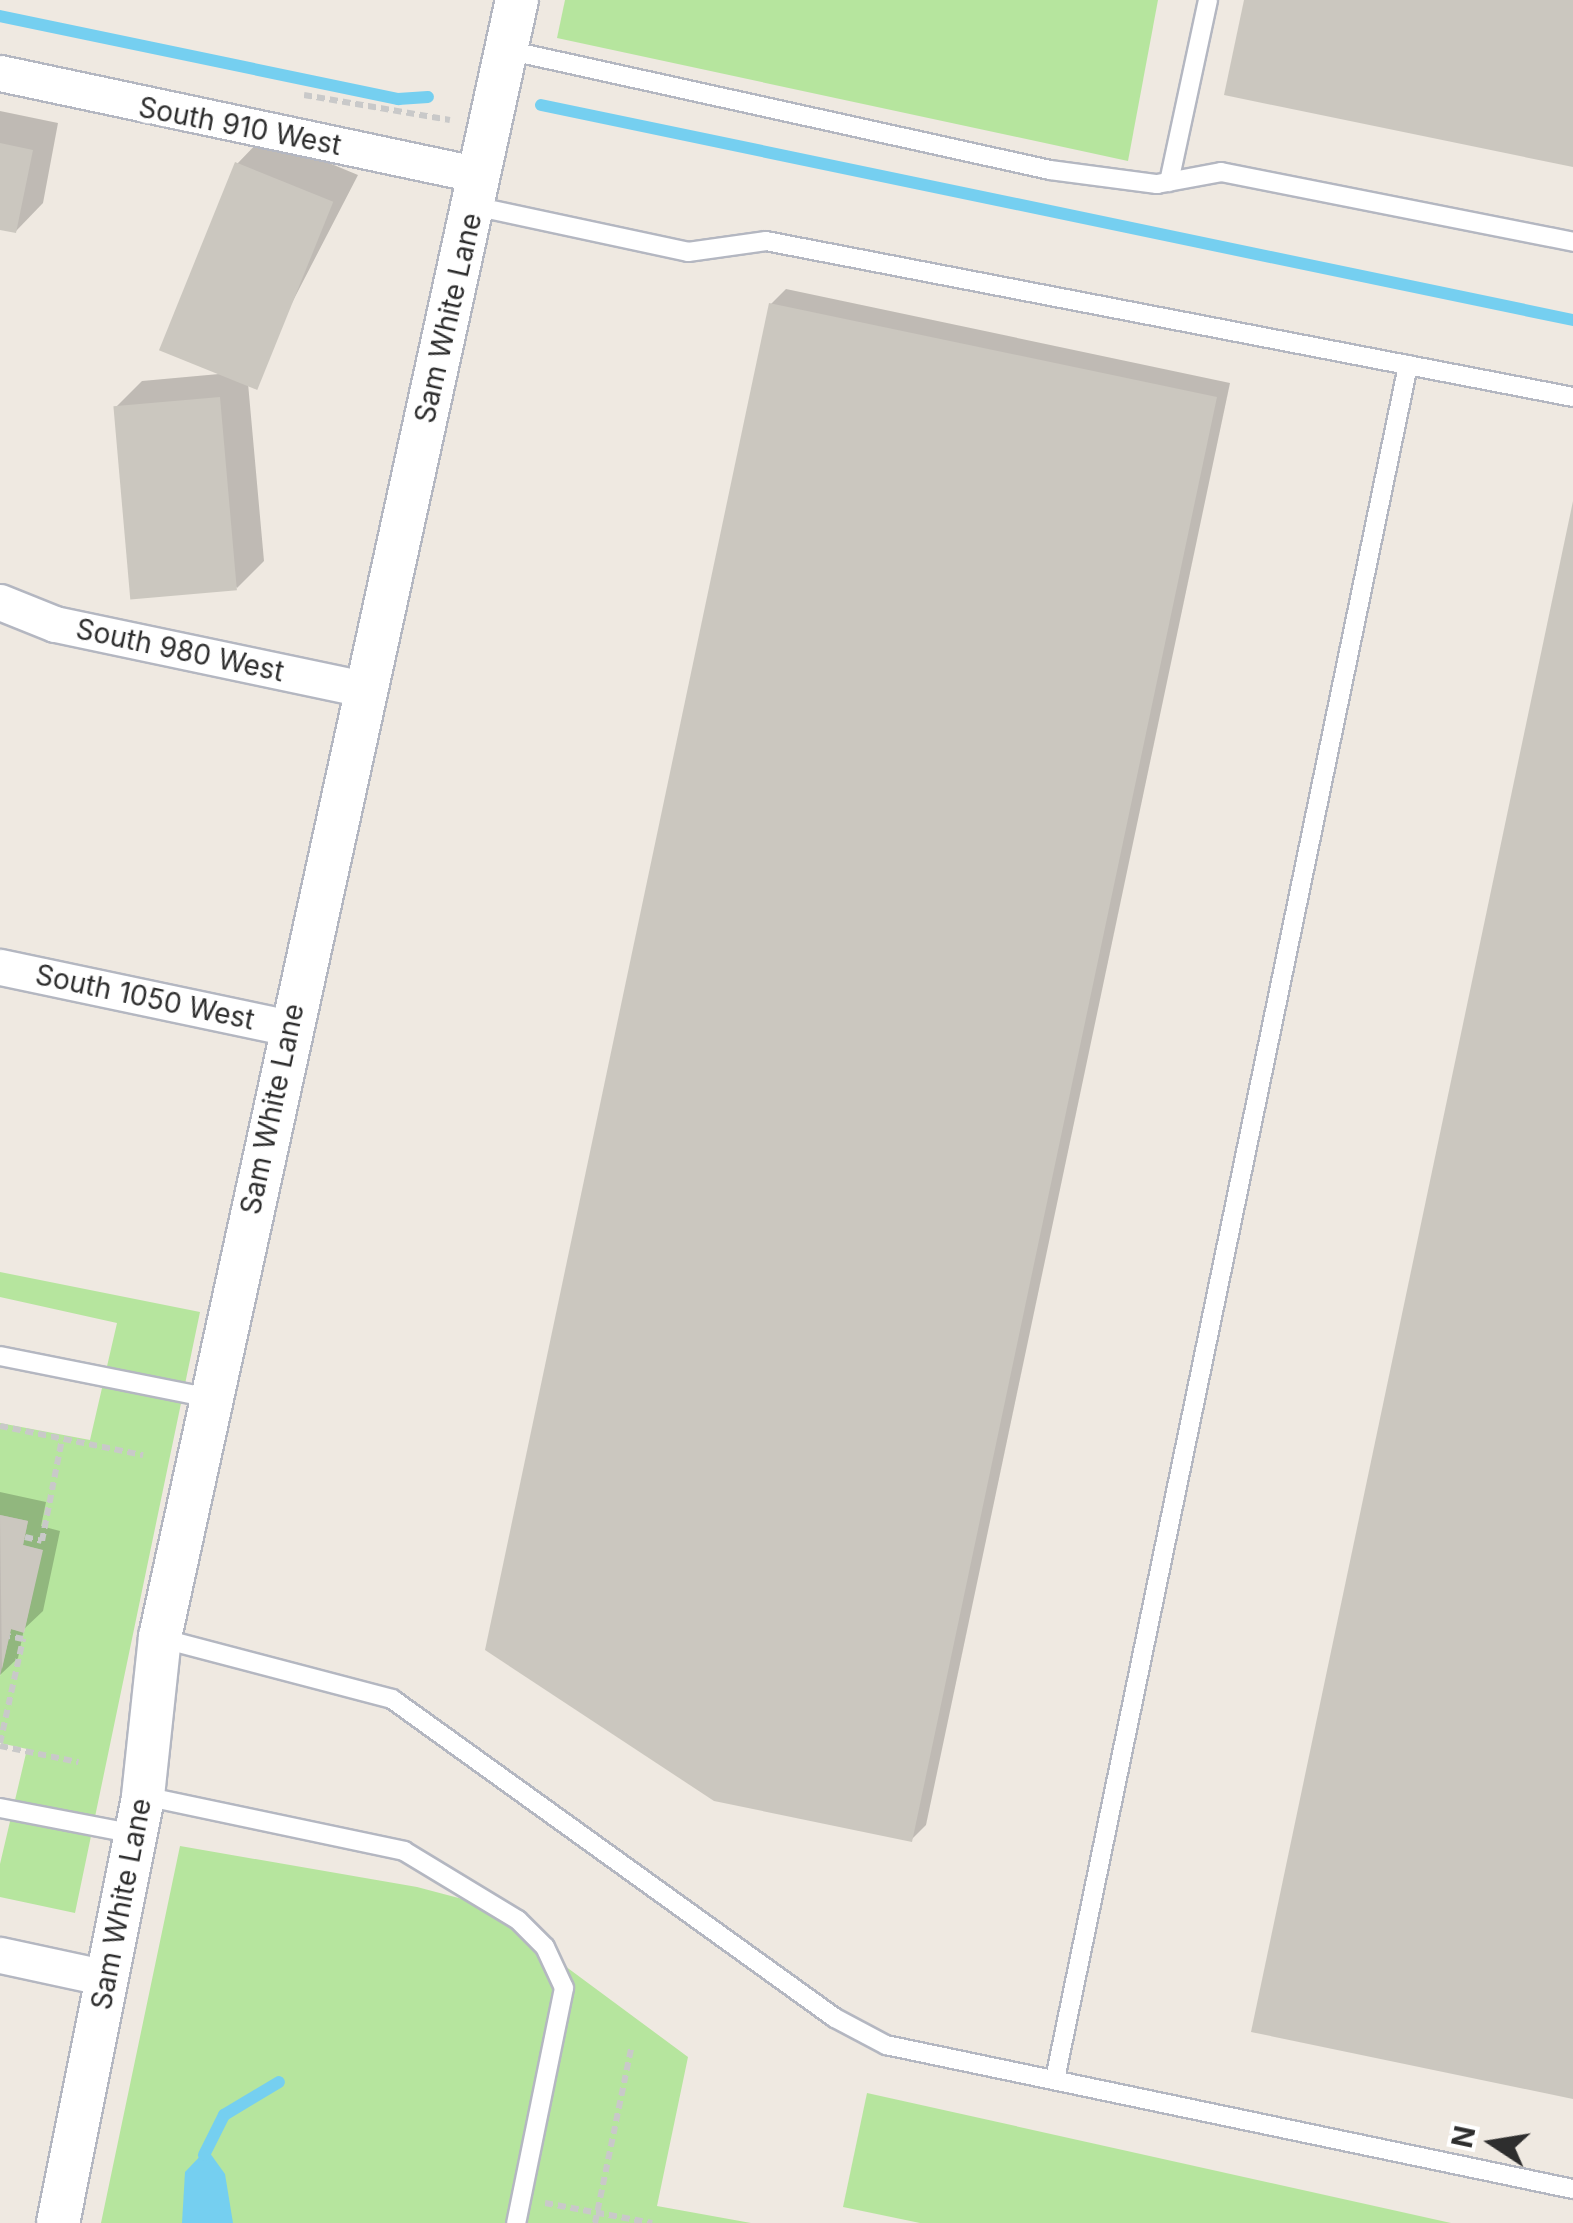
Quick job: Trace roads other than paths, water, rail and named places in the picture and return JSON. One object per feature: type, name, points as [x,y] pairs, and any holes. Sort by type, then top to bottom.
[{"type":"street","name":"Sam White Lane","points":[[58,2223],[139,1815],[160,1638],[289,1028],[517,0]]},
{"type":"street","name":"South 910 West","points":[[0,73],[129,106],[167,107],[477,190]]},
{"type":"street","name":"South 980 West","points":[[0,602],[56,624],[363,689]]},
{"type":"street","name":"South 1050 West","points":[[0,967],[289,1028]]},
{"type":"street","points":[[0,1955],[107,1978]]},
{"type":"lane","points":[[1169,182],[1208,0]]},
{"type":"lane","points":[[507,50],[1050,170],[1169,182],[1221,172],[1573,242]]},
{"type":"lane","points":[[477,190],[688,252],[766,242],[1573,397]]},
{"type":"lane","points":[[1055,2078],[1408,365]]},
{"type":"lane","points":[[0,1356],[210,1398]]},
{"type":"lane","points":[[160,1638],[392,1700],[835,2018],[886,2045],[1573,2189]]},
{"type":"lane","points":[[0,1808],[139,1815],[404,1852],[518,1920],[545,1946],[564,1988],[516,2223]]},
{"type":"water","points":[[207,2149],[225,2174],[233,2223],[182,2223],[185,2172]]},
{"type":"waterway","points":[[0,16],[398,99],[428,97]]},
{"type":"waterway","points":[[541,105],[1573,320]]},
{"type":"waterway","points":[[204,2155],[224,2115],[279,2082]]}]
